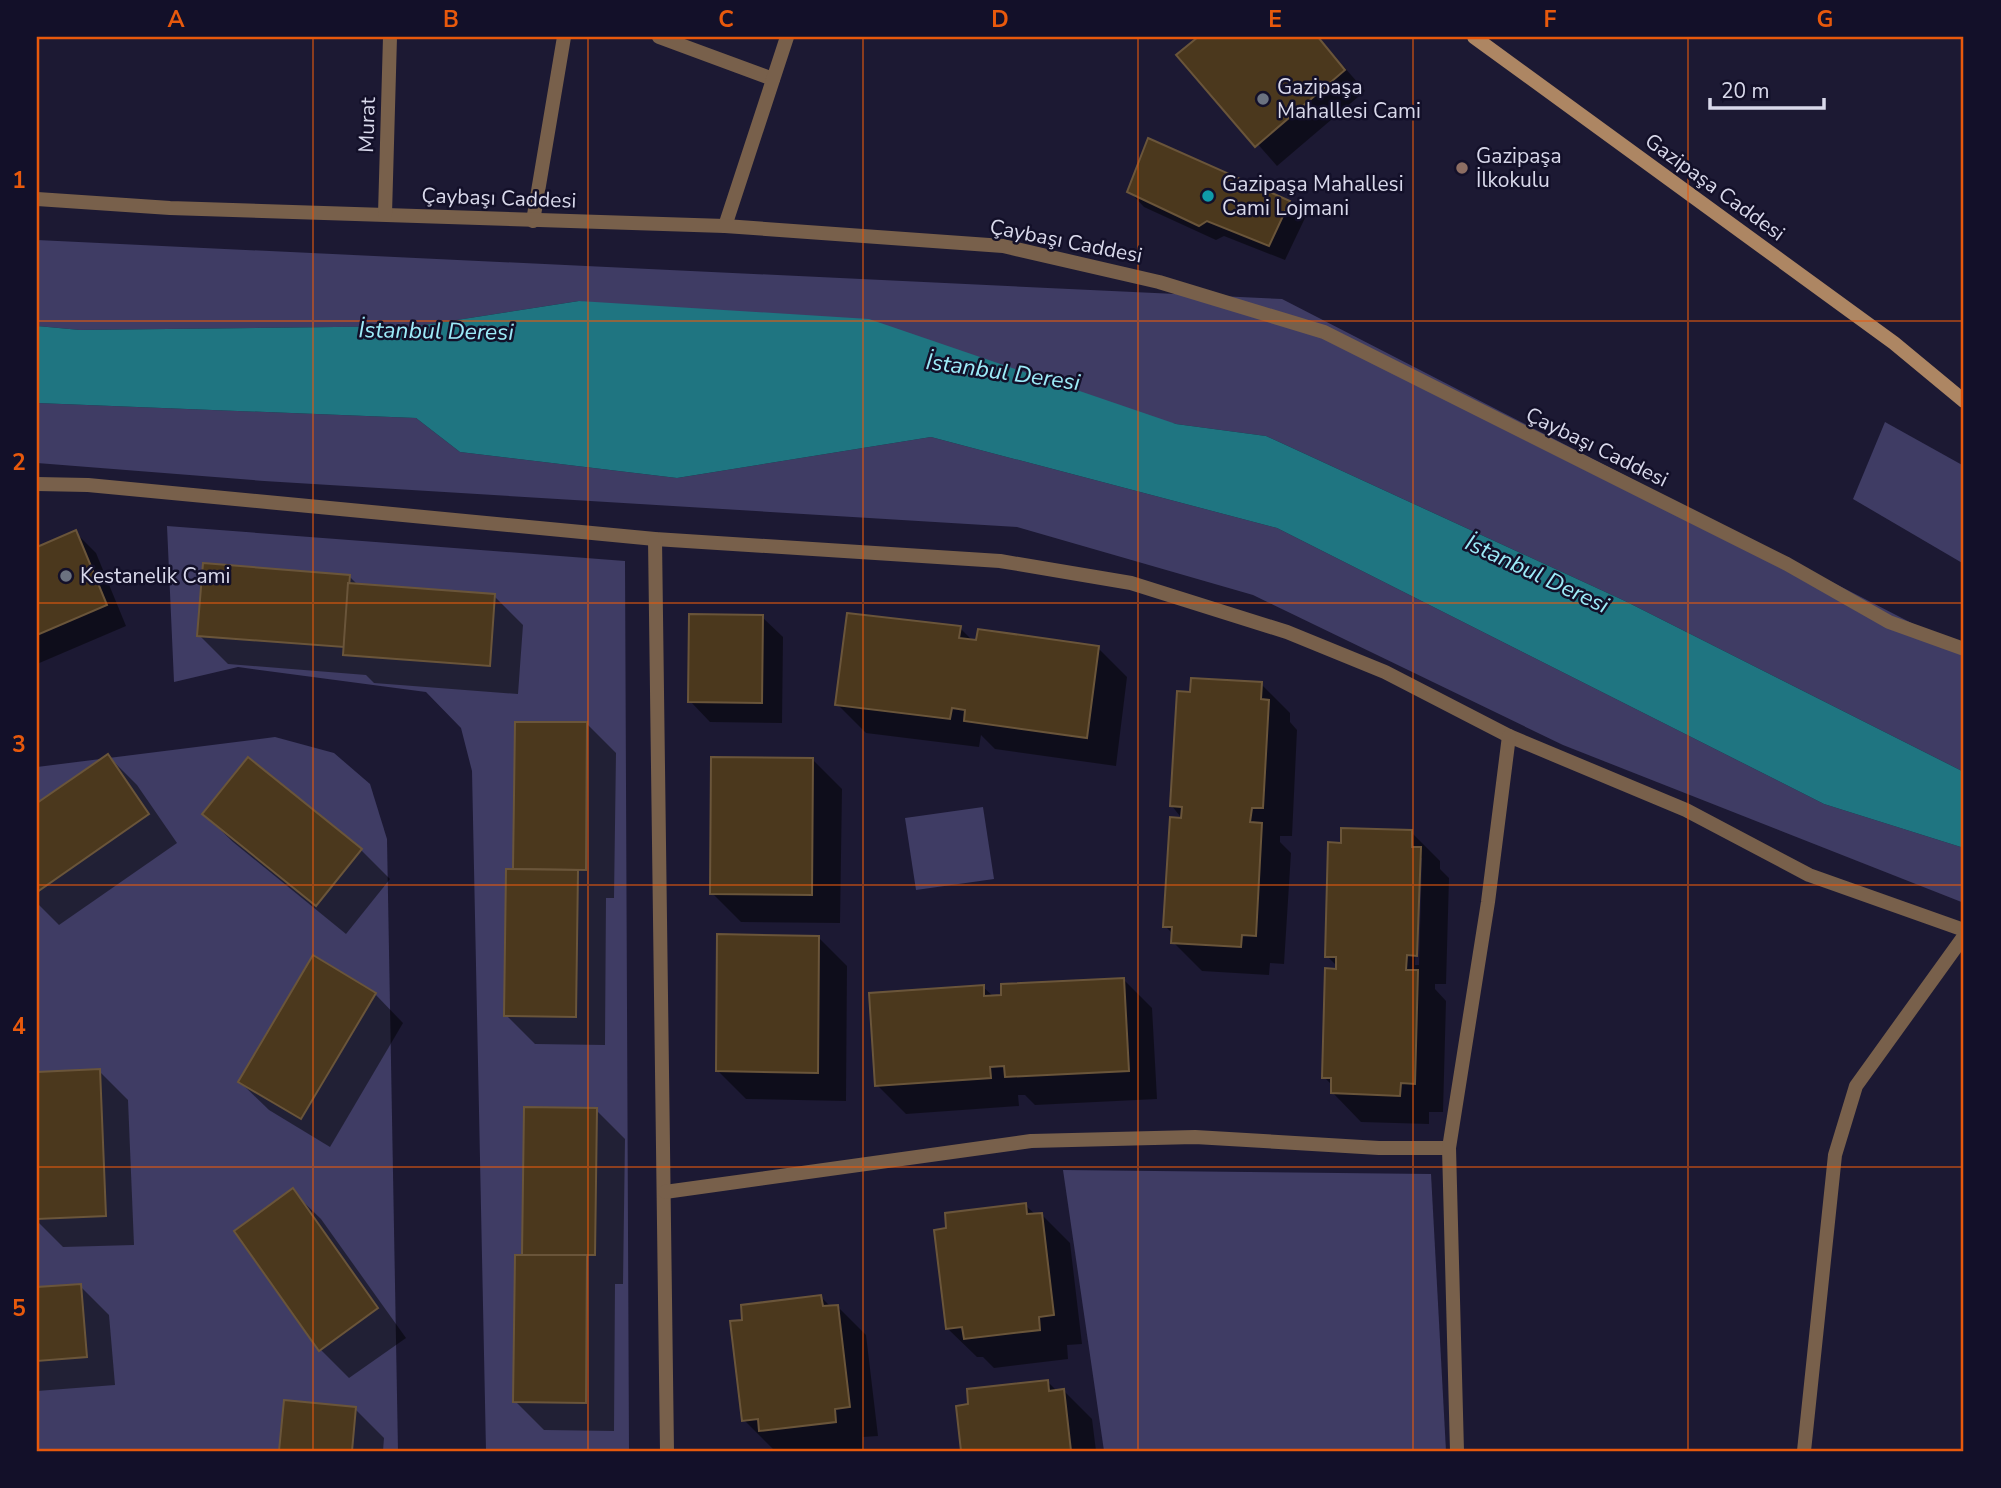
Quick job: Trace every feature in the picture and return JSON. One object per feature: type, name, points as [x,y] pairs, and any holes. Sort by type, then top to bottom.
[{"type":"street","name":"Murat","points":[[385,215],[390,37]]},
{"type":"street","points":[[533,221],[564,37]]},
{"type":"street","points":[[659,37],[773,79]]},
{"type":"street","points":[[725,226],[787,37]]},
{"type":"street","name":"Gazipaşa Caddesi","points":[[1474,37],[1894,343],[1928,374],[1964,401]]},
{"type":"street","name":"Çaybaşı Caddesi","points":[[37,199],[170,208],[725,226],[1003,246],[1159,282],[1324,332],[1787,564],[1889,622],[1964,649]]},
{"type":"street","name":"Gazipaşa Caddesi","points":[[1928,374],[1964,389]]},
{"type":"street","points":[[37,484],[88,485],[655,540],[1000,561],[1131,583],[1287,632],[1385,672],[1509,736],[1686,810],[1809,875],[1964,930]]},
{"type":"street","points":[[655,540],[666,1192],[667,1451]]},
{"type":"street","points":[[1457,1451],[1449,1148],[1488,902],[1509,736]]},
{"type":"street","points":[[1804,1451],[1835,1155],[1856,1086],[1964,936]]},
{"type":"street","points":[[666,1192],[1031,1141],[1195,1137],[1379,1148],[1449,1148]]},
{"type":"shaded area","points":[[37,240],[1282,299],[1964,650],[1964,772],[1625,601],[1266,436],[1176,424],[579,301],[418,326],[80,330],[37,326]]},
{"type":"shaded area","points":[[37,403],[416,418],[460,452],[677,478],[931,437],[1277,528],[1824,804],[1964,848],[1964,903],[1563,745],[1253,595],[1017,527],[264,481],[37,463]]},
{"type":"shaded area","points":[[1885,422],[1964,466],[1964,564],[1853,499]]},
{"type":"shaded area","points":[[167,526],[625,561],[629,1451],[486,1451],[472,771],[461,728],[426,692],[238,667],[174,682]]},
{"type":"shaded area","points":[[275,737],[334,753],[370,784],[387,839],[398,1451],[37,1451],[37,767]]},
{"type":"shaded area","points":[[983,807],[994,879],[916,890],[905,818]]},
{"type":"shaded area","points":[[1063,1170],[1431,1174],[1446,1451],[1104,1451]]},
{"type":"water","name":"İstanbul Deresi","points":[[579,301],[869,319],[1176,424],[1266,436],[1625,601],[1964,772],[1964,848],[1824,804],[1277,528],[931,437],[677,478],[460,452],[416,418],[37,403],[37,326],[80,330],[418,326]]},
{"type":"building","name":"Gazipaşa Mahallesi Cami","points":[[1198,37],[1318,37],[1345,70],[1255,147],[1176,55]]},
{"type":"building","name":"Gazipaşa Mahallesi Cami Lojmani","points":[[1148,138],[1290,201],[1269,246],[1207,221],[1199,226],[1127,192]]},
{"type":"building","name":"Kestanelik Cami","points":[[76,530],[107,605],[37,635],[37,547]]},
{"type":"building","points":[[203,563],[350,575],[344,647],[197,636]]},
{"type":"building","points":[[348,583],[495,594],[490,666],[343,655]]},
{"type":"building","points":[[847,613],[961,626],[959,638],[976,640],[978,629],[1099,646],[1087,738],[964,721],[965,710],[952,708],[950,719],[835,705]]},
{"type":"building","points":[[689,614],[763,615],[762,703],[688,702]]},
{"type":"building","points":[[1191,678],[1262,682],[1261,699],[1269,700],[1263,808],[1252,808],[1250,822],[1262,823],[1256,936],[1242,935],[1241,947],[1171,943],[1172,927],[1163,927],[1170,817],[1181,818],[1182,807],[1170,806],[1177,691],[1190,692]]},
{"type":"building","points":[[515,722],[587,722],[586,870],[513,869]]},
{"type":"building","points":[[108,754],[149,814],[37,892],[37,803]]},
{"type":"building","points":[[248,757],[362,849],[316,906],[202,814]]},
{"type":"building","points":[[711,757],[813,758],[812,895],[710,894]]},
{"type":"building","points":[[1341,828],[1412,830],[1412,847],[1421,847],[1417,956],[1407,955],[1406,970],[1418,970],[1415,1084],[1401,1083],[1400,1096],[1331,1093],[1331,1078],[1322,1078],[1325,968],[1336,969],[1336,957],[1325,957],[1328,842],[1341,843]]},
{"type":"building","points":[[506,869],[578,870],[576,1017],[504,1016]]},
{"type":"building","points":[[717,934],[819,936],[818,1073],[716,1071]]},
{"type":"building","points":[[313,955],[376,993],[301,1119],[238,1082]]},
{"type":"building","points":[[1124,978],[1129,1071],[1005,1077],[1004,1066],[990,1067],[991,1078],[875,1086],[869,993],[984,985],[984,996],[1001,995],[1001,984]]},
{"type":"building","points":[[100,1069],[106,1216],[37,1219],[37,1072]]},
{"type":"building","points":[[524,1107],[597,1108],[595,1255],[522,1255]]},
{"type":"building","points":[[293,1188],[378,1308],[319,1351],[234,1231]]},
{"type":"building","points":[[1026,1203],[1027,1214],[1042,1213],[1054,1315],[1039,1317],[1040,1330],[964,1339],[962,1327],[946,1329],[934,1230],[946,1228],[945,1213]]},
{"type":"building","points":[[515,1255],[587,1255],[586,1403],[513,1402]]},
{"type":"building","points":[[81,1284],[87,1357],[37,1361],[37,1287]]},
{"type":"building","points":[[821,1295],[823,1306],[838,1305],[850,1407],[835,1409],[836,1422],[759,1431],[758,1419],[742,1421],[730,1321],[742,1320],[741,1305]]},
{"type":"building","points":[[1048,1380],[1049,1391],[1064,1389],[1071,1451],[961,1451],[956,1406],[968,1404],[967,1389]]},
{"type":"building","points":[[284,1400],[356,1407],[352,1451],[279,1451]]},
{"type":"place","name":"Gazipaşa Mahallesi Cami","points":[[1263,99]]},
{"type":"place","name":"Gazipaşa İlkokulu","points":[[1462,168]]},
{"type":"place","name":"Gazipaşa Mahallesi Cami Lojmani","points":[[1208,196]]},
{"type":"place","name":"Kestanelik Cami","points":[[66,576]]}]
